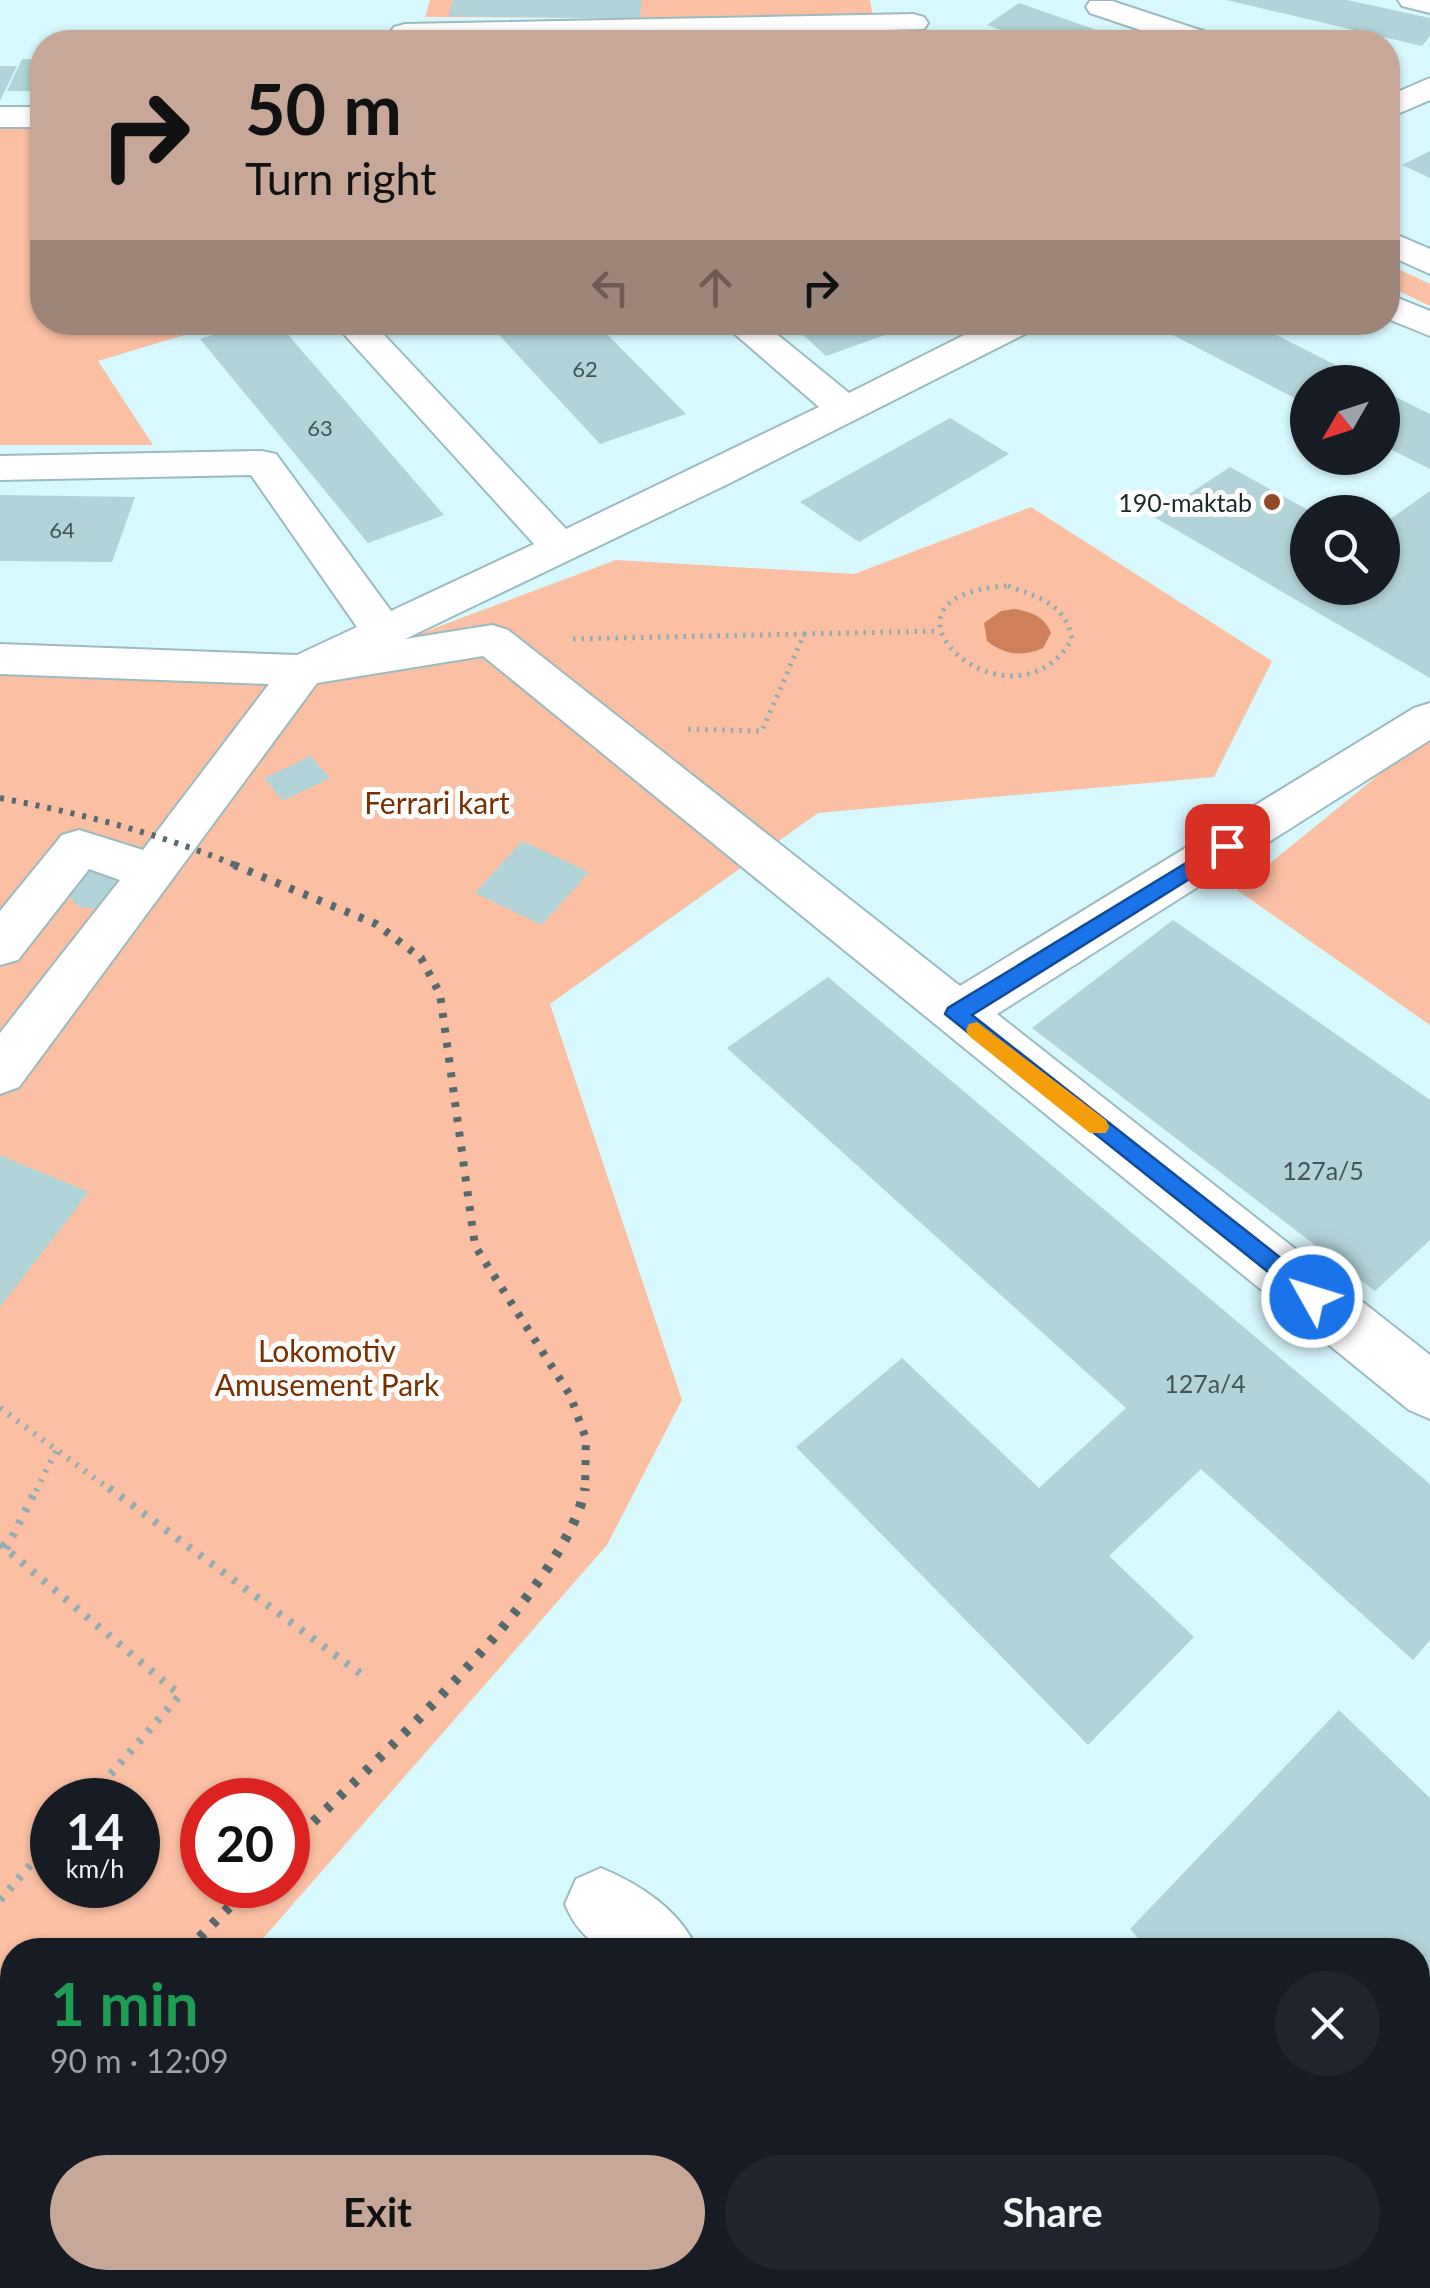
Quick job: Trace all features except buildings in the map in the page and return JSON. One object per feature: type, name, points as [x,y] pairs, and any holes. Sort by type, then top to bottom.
[{"type":"street","points":[[407,30],[412,0]]},
{"type":"street","points":[[1413,0],[1430,4]]},
{"type":"street","points":[[1100,8],[1167,30]]},
{"type":"street","points":[[660,30],[913,22]]},
{"type":"street","points":[[1400,102],[1430,88]]},
{"type":"street","points":[[0,117],[30,117]]},
{"type":"street","points":[[1400,248],[1430,262]]},
{"type":"street","points":[[1400,311],[1430,325]]},
{"type":"street","points":[[363,335],[561,548]]},
{"type":"street","points":[[754,335],[845,409]]},
{"type":"street","points":[[0,1072],[196,817],[303,670],[845,409],[980,335]]},
{"type":"street","points":[[0,468],[262,463],[384,632]]},
{"type":"street","points":[[0,659],[303,670],[492,640],[1430,1391]]},
{"type":"street","points":[[956,1014],[1430,719]]},
{"type":"street","points":[[0,946],[79,848],[154,872]]},
{"type":"street","points":[[601,1904],[645,1938]]},
{"type":"path","points":[[1008,586],[1055,603],[1068,617],[1074,632],[1071,648],[1060,661],[1040,671],[1015,675],[988,672],[964,663],[947,649],[938,632],[941,613],[956,597],[980,588],[1008,586]]},
{"type":"path","points":[[492,640],[938,632]]},
{"type":"path","points":[[762,732],[804,634]]},
{"type":"path","points":[[0,1408],[365,1677]]},
{"type":"path","points":[[56,1451],[3,1547],[180,1695],[107,1778]]},
{"type":"path","points":[[0,1900],[30,1865]]},
{"type":"green space","points":[[430,0],[870,0],[873,18],[425,17]]},
{"type":"green space","points":[[30,128],[30,335],[184,335],[98,361],[153,445],[0,445],[0,129]]},
{"type":"green space","points":[[1400,270],[1430,284],[1430,306],[1400,292]]},
{"type":"green space","name":"Lokomotiv Amusement Park","points":[[1031,507],[1272,661],[1214,777],[818,813],[550,1004],[682,1400],[607,1545],[310,1885],[310,1778],[180,1778],[180,1908],[290,1908],[263,1938],[0,1938],[0,674],[368,653],[616,560],[854,574]]},
{"type":"green space","points":[[1430,733],[1430,1025],[1237,890]]},
{"type":"shaded area","points":[[1014,609],[1045,622],[1051,633],[1043,648],[1014,653],[987,641],[984,623],[1001,611]]},
{"type":"railway","points":[[0,798],[122,826],[240,867]]},
{"type":"railway","points":[[234,865],[376,924],[421,958],[440,994],[475,1246],[570,1395],[586,1439],[585,1491]]},
{"type":"railway","points":[[310,1825],[459,1677],[503,1626],[542,1577],[570,1530],[585,1488]]},
{"type":"railway","points":[[199,1938],[228,1908]]},
{"type":"slow traffic","points":[[977,1030],[1098,1127]]},
{"type":"place","name":"190-maktab","points":[[1272,502]]},
{"type":"route","points":[[1227,846],[956,1014],[1312,1297]]},
{"type":"park label","name":"Ferrari kart","points":[[437,802]]}]
